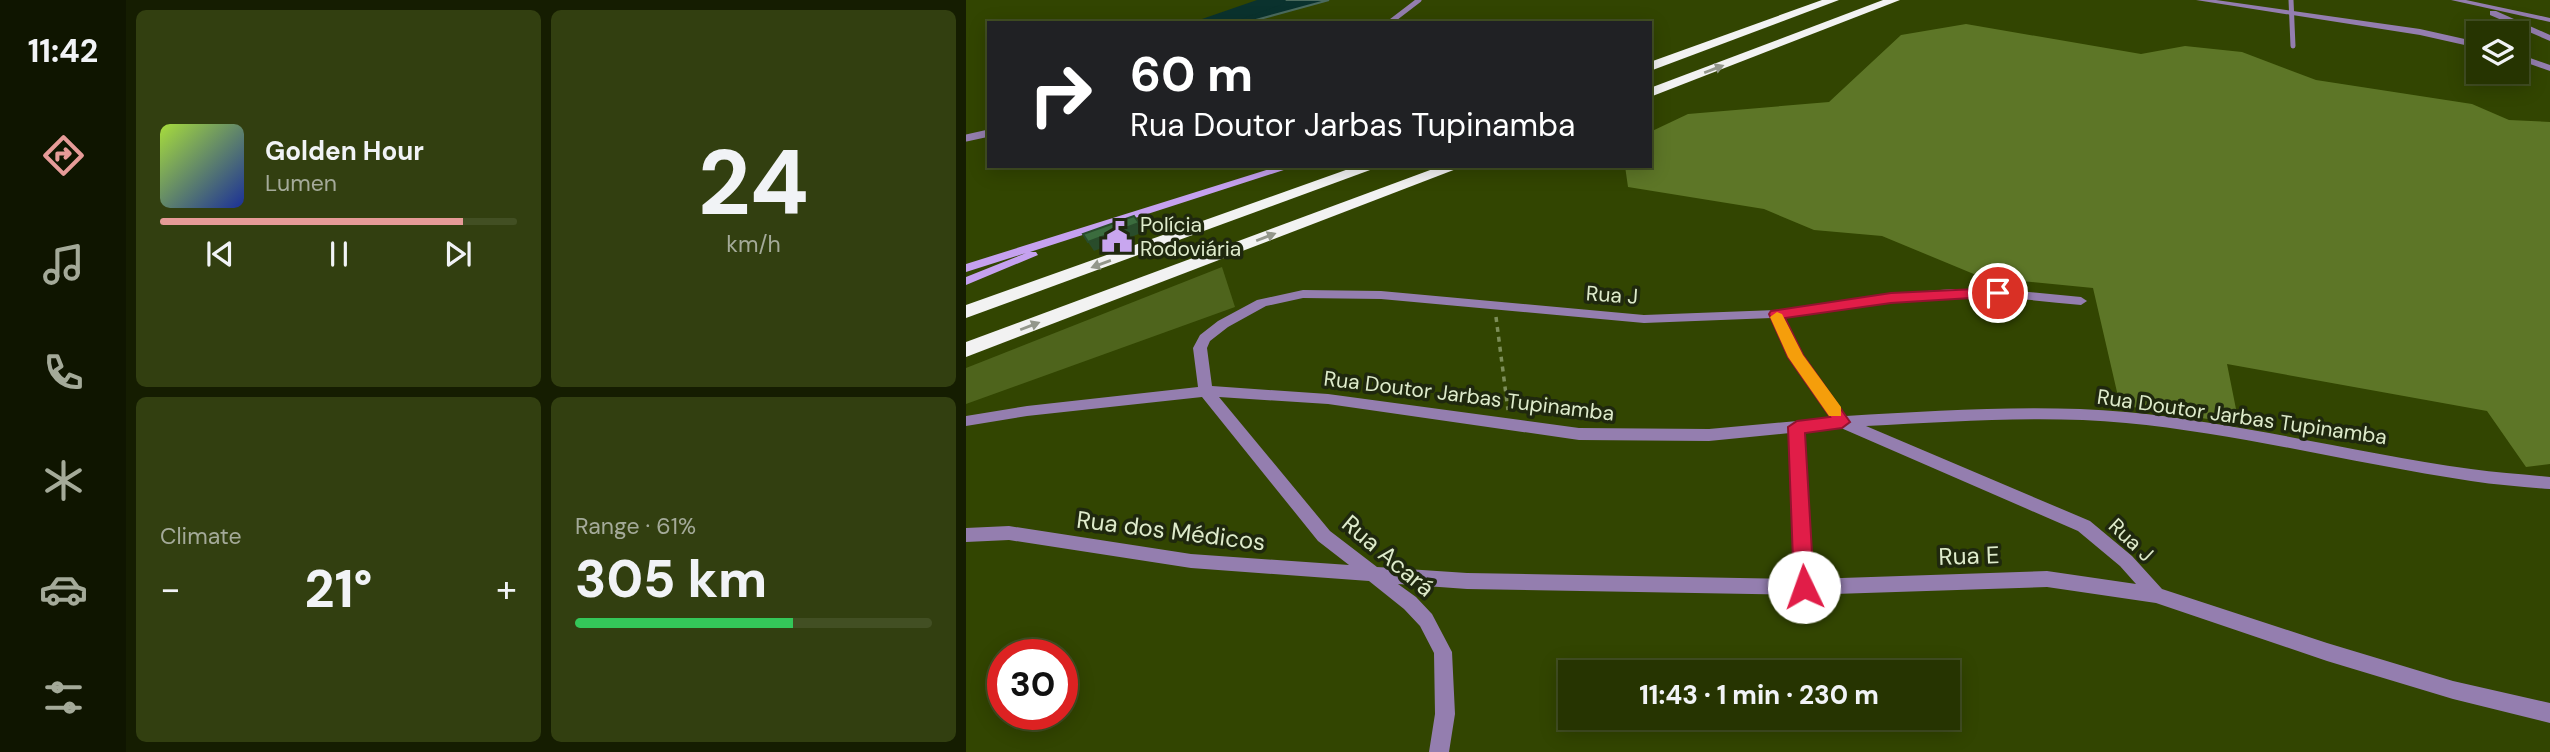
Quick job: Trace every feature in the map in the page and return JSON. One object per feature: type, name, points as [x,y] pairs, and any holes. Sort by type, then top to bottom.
[{"type":"highway","points":[[1652,66],[1833,0]]},
{"type":"highway","points":[[1652,92],[1894,0]]},
{"type":"highway","points":[[1652,56],[1747,32]]},
{"type":"highway","points":[[966,312],[1367,168]]},
{"type":"highway","points":[[966,350],[1451,168]]},
{"type":"street","points":[[2200,0],[2407,30],[2466,42]]},
{"type":"street","points":[[2460,1],[2550,20]]},
{"type":"street","points":[[2460,1],[2550,38]]},
{"type":"street","points":[[2529,61],[2550,68]]},
{"type":"street","points":[[966,268],[1285,168]]},
{"type":"street","points":[[966,281],[1158,208]]},
{"type":"street","name":"Rua J","points":[[1206,391],[1200,348],[1205,338],[1244,312],[1282,297],[1303,294],[1381,295],[1644,319],[1776,314],[1891,298],[1952,293],[1998,293],[2081,301]]},
{"type":"street","points":[[1776,314],[1796,357],[1842,422]]},
{"type":"street","name":"Rua Doutor Jarbas Tupinamba","points":[[966,421],[1027,411],[1206,391],[1328,399],[1579,434],[1632,436],[1710,435],[1842,422],[1972,415],[2083,415],[2128,418],[2298,443],[2472,475],[2550,483]]},
{"type":"street","name":"Rua Acará","points":[[1206,391],[1324,536],[1371,576],[1410,603],[1426,620],[1443,652],[1445,714],[1439,752]]},
{"type":"street","name":"Rua J","points":[[1842,422],[2084,526],[2126,561],[2156,595]]},
{"type":"street","points":[[1797,427],[1804,587]]},
{"type":"street","name":"Rua dos Médicos","points":[[966,535],[1009,533],[1191,561],[1371,576]]},
{"type":"street","name":"Rua E","points":[[1371,576],[1467,581],[1804,587],[2047,579],[2156,595],[2453,690],[2550,713]]},
{"type":"lane","points":[[1392,21],[1419,0]]},
{"type":"lane","points":[[2291,0],[2293,46]]},
{"type":"lane","points":[[966,138],[987,133]]},
{"type":"path","points":[[1494,305],[1510,424]]},
{"type":"green space","points":[[1966,24],[2141,54],[2185,46],[2242,52],[2316,80],[2472,104],[2509,120],[2550,122],[2550,464],[2526,467],[2487,411],[2227,364],[2239,424],[2120,405],[2093,288],[1981,277],[1882,236],[1814,230],[1764,209],[1628,187],[1625,168],[1652,168],[1652,131],[1688,114],[1829,102],[1901,35]]},
{"type":"green space","points":[[1222,267],[1235,307],[966,404],[966,368]]},
{"type":"water","points":[[1270,0],[1329,0],[1252,21],[1220,21],[1250,6]]},
{"type":"building","points":[[1134,216],[1139,223],[1088,242],[1083,234]]},
{"type":"waterway","points":[[1215,21],[1276,0]]},
{"type":"slow traffic","points":[[1777,317],[1796,357],[1835,412]]},
{"type":"place","name":"Polícia Rodoviária","points":[[1117,237]]},
{"type":"route","points":[[1804,587],[1797,427],[1842,422],[1796,357],[1776,314],[1891,298],[1952,293],[1998,293]]}]
